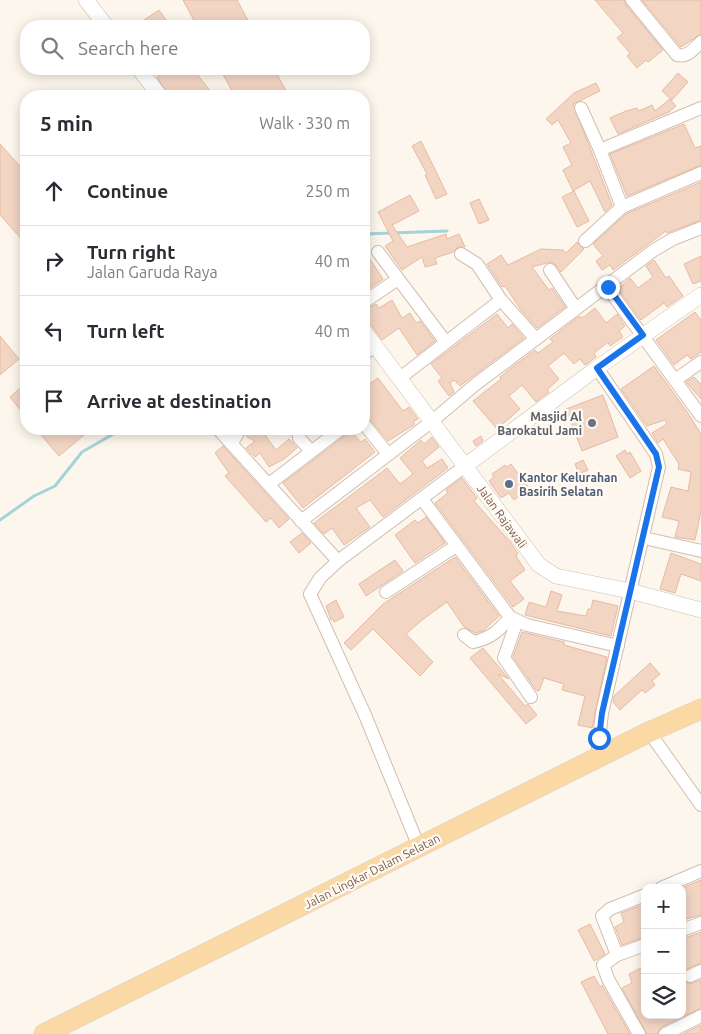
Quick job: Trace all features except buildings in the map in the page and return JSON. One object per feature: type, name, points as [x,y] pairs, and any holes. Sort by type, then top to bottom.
[{"type":"main road","name":"Jalan Lingkar Dalam Selatan","points":[[44,1034],[649,732],[701,709]]},
{"type":"street","points":[[86,0],[101,20]]},
{"type":"street","points":[[632,0],[678,55],[688,54],[701,42]]},
{"type":"street","points":[[144,75],[155,90]]},
{"type":"street","points":[[581,108],[622,207]]},
{"type":"street","points":[[600,150],[700,112]]},
{"type":"street","points":[[585,241],[622,207],[701,173]]},
{"type":"street","points":[[301,521],[431,422],[476,384],[664,244],[701,228]]},
{"type":"street","points":[[378,252],[445,341]]},
{"type":"street","points":[[461,254],[477,264],[501,300],[536,339]]},
{"type":"street","points":[[550,270],[576,310]]},
{"type":"street","points":[[370,298],[398,279]]},
{"type":"street","points":[[608,287],[701,416]]},
{"type":"street","points":[[418,847],[365,715],[311,599],[312,589],[320,578],[338,561],[597,368],[701,295]]},
{"type":"street","points":[[400,378],[445,341],[501,300]]},
{"type":"street","name":"Jalan Rajawali","points":[[370,351],[400,378],[530,555],[547,572],[556,576],[630,591],[701,610]]},
{"type":"street","points":[[675,380],[701,362]]},
{"type":"street","points":[[597,368],[656,454],[659,467],[599,727],[597,759]]},
{"type":"street","points":[[370,432],[388,454]]},
{"type":"street","points":[[224,435],[338,561]]},
{"type":"street","points":[[232,443],[237,435]]},
{"type":"street","points":[[299,435],[299,438],[311,451]]},
{"type":"street","points":[[269,484],[332,435]]},
{"type":"street","points":[[422,499],[513,619],[618,646]]},
{"type":"street","points":[[644,538],[700,548]]},
{"type":"street","points":[[386,592],[456,546]]},
{"type":"street","points":[[464,635],[473,642],[501,629],[513,619]]},
{"type":"street","points":[[513,619],[504,658],[505,663],[531,697]]},
{"type":"street","points":[[649,732],[701,805]]},
{"type":"street","points":[[672,884],[701,872]]},
{"type":"street","points":[[616,955],[602,916],[610,909],[641,897]]},
{"type":"street","points":[[685,929],[701,923]]},
{"type":"street","points":[[639,1034],[604,971],[603,965],[616,955],[641,946]]},
{"type":"street","points":[[686,1018],[701,1016]]},
{"type":"street","points":[[665,1034],[683,1019]]},
{"type":"waterway","points":[[370,234],[447,231]]},
{"type":"waterway","points":[[0,520],[34,496],[55,486],[82,452],[112,435]]},
{"type":"place","name":"Masjid Al Barokatul Jami","points":[[592,423]]},
{"type":"place","name":"Kantor Kelurahan Basirih Selatan","points":[[509,484]]},
{"type":"route","points":[[599,738],[602,713],[659,467],[656,454],[597,368],[643,335],[608,287]]}]
